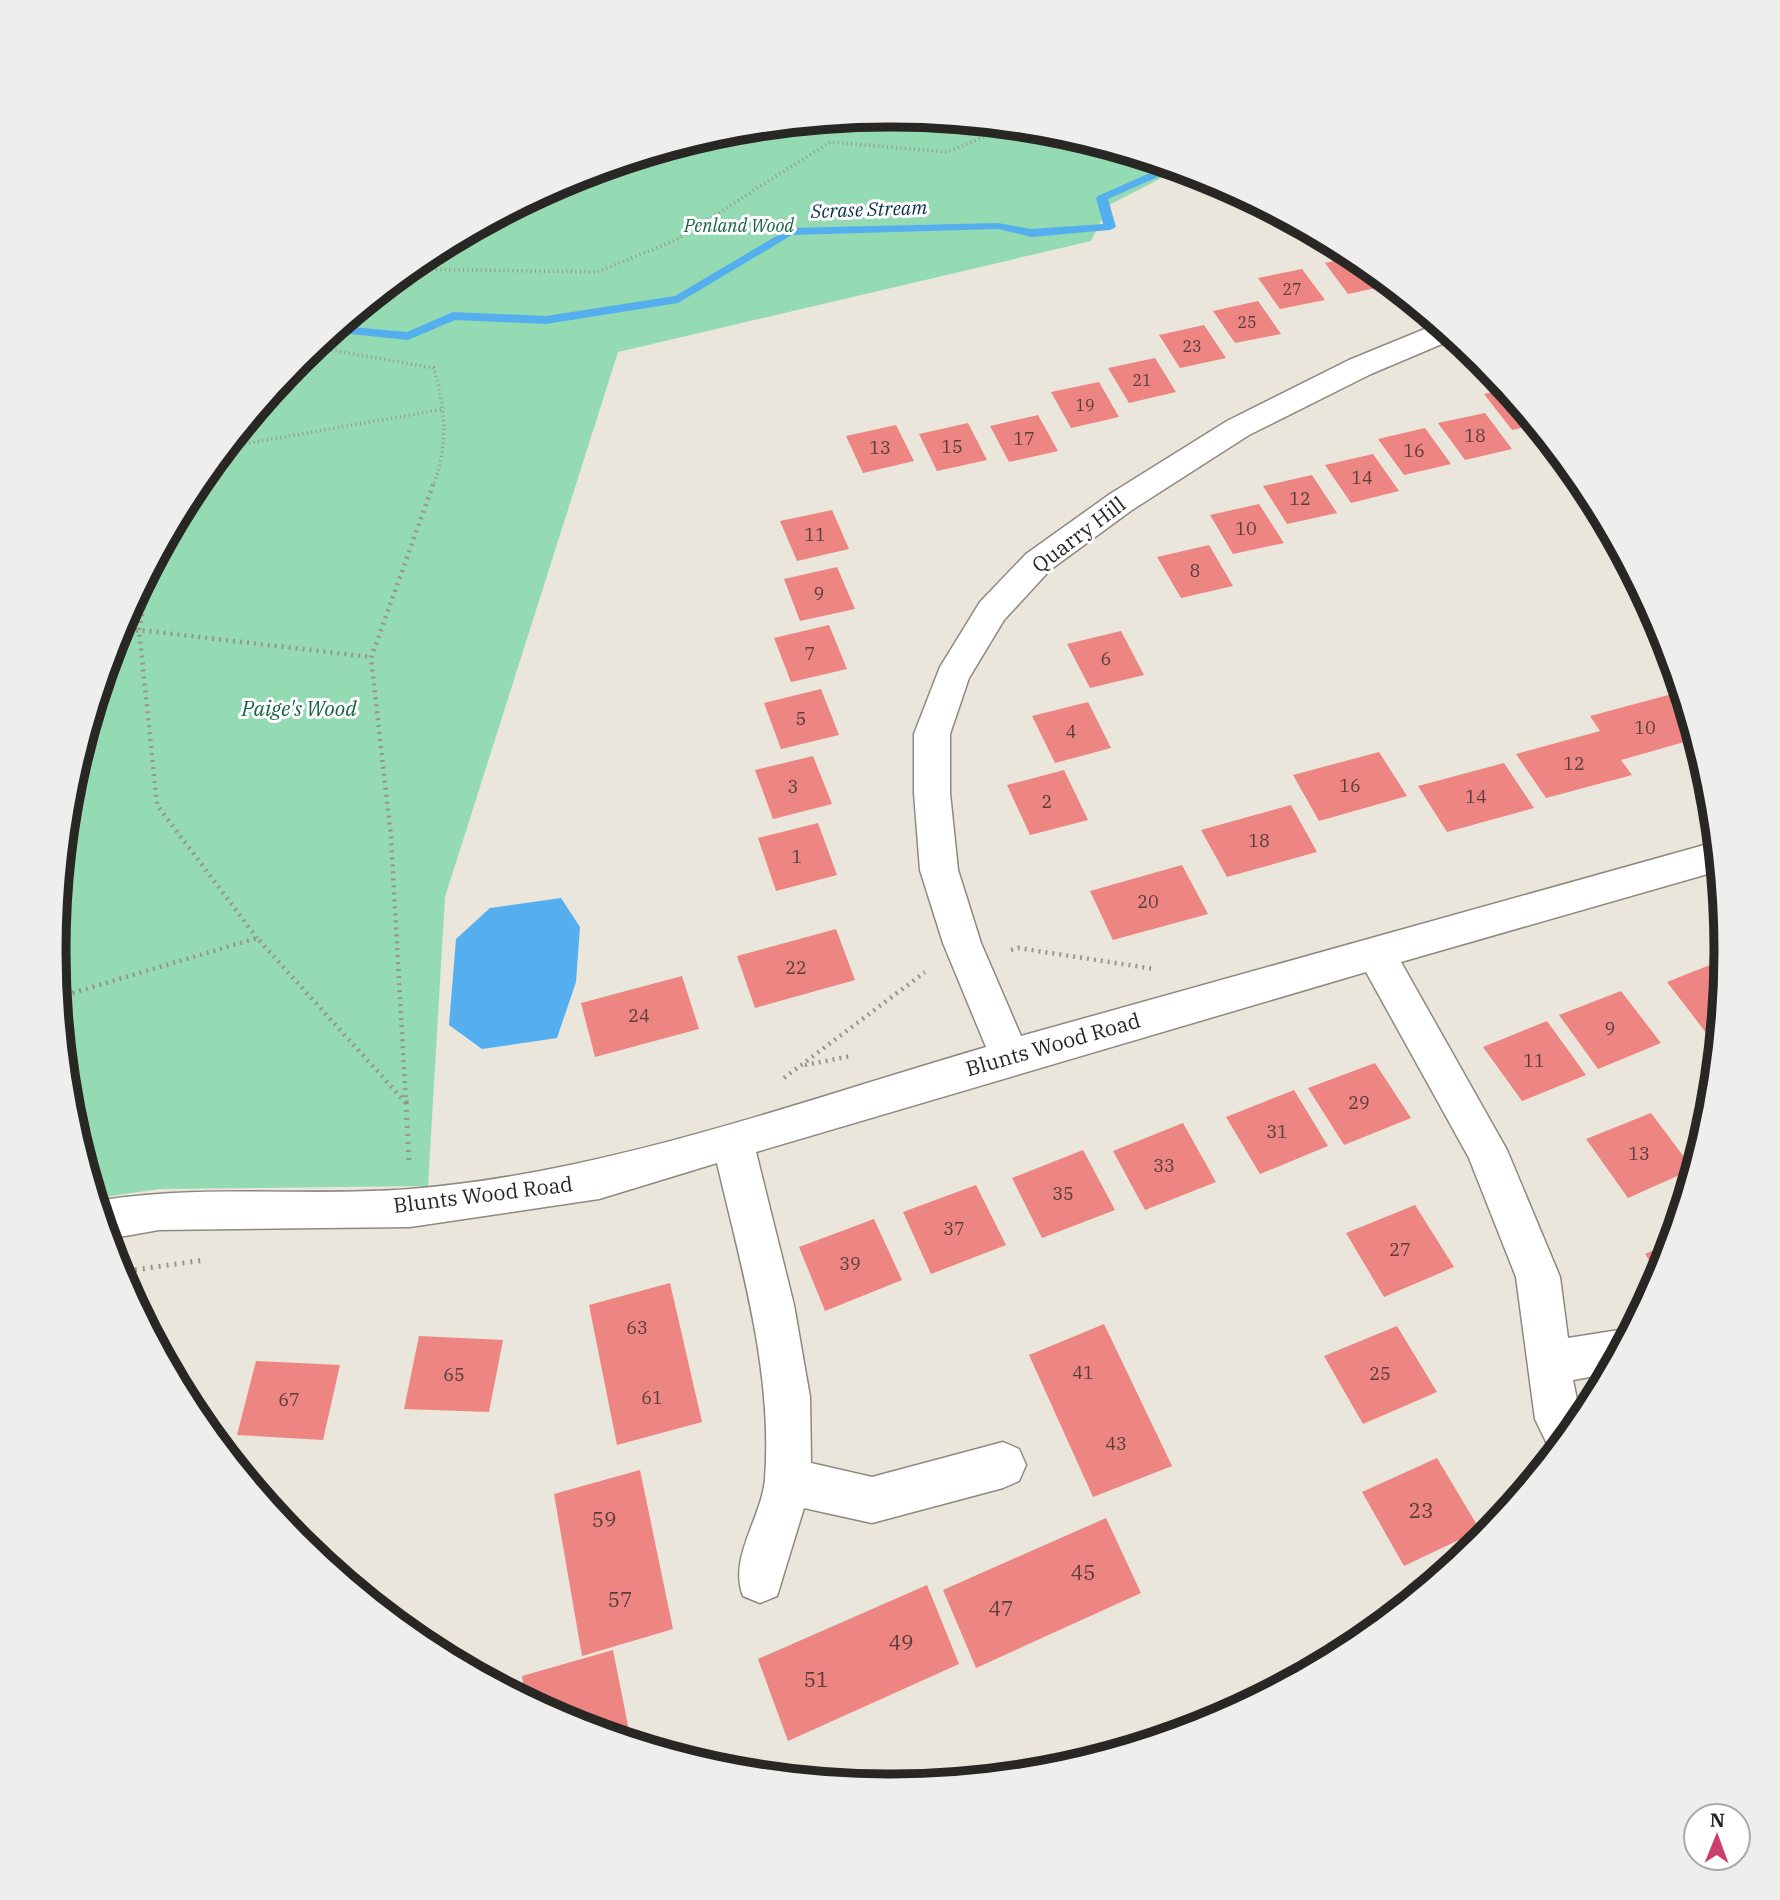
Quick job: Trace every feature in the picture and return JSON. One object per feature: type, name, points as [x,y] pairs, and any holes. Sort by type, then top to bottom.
[{"type":"street","name":"Quarry Hill","points":[[1010,1056],[969,960],[939,870],[932,793],[932,734],[952,676],[992,611],[1038,562],[1121,502],[1238,428],[1360,368],[1437,335]]},
{"type":"street","name":"Blunts Wood Road","points":[[111,1219],[159,1211],[410,1208],[599,1180],[1010,1056],[1708,859]]},
{"type":"street","points":[[1376,954],[1486,1150],[1538,1277],[1549,1362],[1561,1426]]},
{"type":"street","points":[[732,1139],[772,1305],[787,1396],[788,1481],[760,1578]]},
{"type":"street","points":[[1549,1362],[1608,1353]]},
{"type":"street","points":[[788,1481],[872,1500],[1003,1465]]},
{"type":"path","points":[[426,269],[597,272],[676,240],[830,142],[947,152],[993,134]]},
{"type":"path","points":[[330,347],[435,368],[444,410],[444,455],[371,657],[391,837],[409,1106],[410,1208]]},
{"type":"path","points":[[242,444],[444,410]]},
{"type":"path","points":[[145,598],[139,630],[158,805],[257,938],[409,1106]]},
{"type":"path","points":[[130,633],[139,630],[371,657]]},
{"type":"path","points":[[68,994],[257,938]]},
{"type":"path","points":[[782,1080],[925,972],[1018,948],[1162,970]]},
{"type":"green space","name":"Paige's Wood","points":[[836,128],[944,128],[1051,142],[1168,175],[1109,205],[1091,241],[618,352],[445,897],[428,1186],[160,1189],[105,1197],[82,1111],[68,1004],[66,950],[68,896],[82,789],[110,685],[151,586],[205,492],[271,407],[308,368],[347,331],[432,265],[526,211],[625,170],[729,142]]},
{"type":"water","points":[[561,898],[580,927],[576,982],[557,1038],[482,1049],[449,1025],[456,939],[490,908]]},
{"type":"building","points":[[1339,260],[1378,288],[1348,294],[1325,263]]},
{"type":"building","points":[[1302,269],[1325,300],[1280,309],[1258,278]]},
{"type":"building","points":[[1258,301],[1281,334],[1235,343],[1213,311]]},
{"type":"building","points":[[1204,325],[1226,358],[1180,368],[1159,335]]},
{"type":"building","points":[[1155,358],[1176,392],[1129,403],[1108,368]]},
{"type":"building","points":[[1099,382],[1119,417],[1071,428],[1051,392]]},
{"type":"building","points":[[1494,392],[1525,427],[1512,430],[1484,394]]},
{"type":"building","points":[[1485,413],[1512,449],[1465,460],[1438,423]]},
{"type":"building","points":[[1038,415],[1058,451],[1009,462],[990,426]]},
{"type":"building","points":[[968,423],[987,460],[937,471],[919,434]]},
{"type":"building","points":[[896,425],[914,461],[863,473],[846,436]]},
{"type":"building","points":[[1425,428],[1451,464],[1404,475],[1378,439]]},
{"type":"building","points":[[1373,454],[1399,491],[1351,503],[1325,465]]},
{"type":"building","points":[[1312,475],[1337,513],[1287,524],[1263,486]]},
{"type":"building","points":[[1259,504],[1284,543],[1233,554],[1210,515]]},
{"type":"building","points":[[832,510],[849,549],[797,561],[780,521]]},
{"type":"building","points":[[1209,545],[1233,586],[1181,598],[1157,557]]},
{"type":"building","points":[[837,567],[855,609],[800,621],[784,579]]},
{"type":"building","points":[[829,625],[847,669],[791,682],[774,638]]},
{"type":"building","points":[[1121,631],[1144,675],[1090,688],[1067,644]]},
{"type":"building","points":[[821,689],[839,735],[781,749],[764,703]]},
{"type":"building","points":[[1672,694],[1686,742],[1621,760],[1632,775],[1546,798],[1516,754],[1600,731],[1590,716]]},
{"type":"building","points":[[1088,702],[1111,748],[1055,763],[1032,716]]},
{"type":"building","points":[[1379,752],[1407,796],[1319,821],[1293,775]]},
{"type":"building","points":[[813,756],[832,804],[773,819],[755,770]]},
{"type":"building","points":[[1504,763],[1534,808],[1447,832],[1418,786]]},
{"type":"building","points":[[1064,770],[1088,820],[1030,835],[1007,785]]},
{"type":"building","points":[[1291,805],[1317,852],[1227,877],[1201,830]]},
{"type":"building","points":[[818,823],[837,875],[776,891],[758,838]]},
{"type":"building","points":[[1182,865],[1208,914],[1113,940],[1090,891]]},
{"type":"building","points":[[836,929],[855,980],[755,1008],[737,956]]},
{"type":"building","points":[[1713,964],[1709,1033],[1707,1034],[1667,982]]},
{"type":"building","points":[[682,976],[699,1029],[595,1057],[581,1003]]},
{"type":"building","points":[[1621,991],[1661,1043],[1598,1069],[1559,1015]]},
{"type":"building","points":[[1547,1021],[1586,1075],[1522,1101],[1483,1047]]},
{"type":"building","points":[[1375,1063],[1411,1118],[1344,1145],[1308,1088]]},
{"type":"building","points":[[1294,1090],[1328,1146],[1260,1174],[1226,1117]]},
{"type":"building","points":[[1651,1113],[1686,1160],[1682,1174],[1628,1198],[1586,1139]]},
{"type":"building","points":[[1183,1123],[1216,1182],[1145,1210],[1113,1151]]},
{"type":"building","points":[[1083,1150],[1115,1210],[1042,1238],[1012,1178]]},
{"type":"building","points":[[976,1185],[1006,1245],[931,1274],[903,1212]]},
{"type":"building","points":[[1415,1205],[1454,1267],[1384,1297],[1346,1233]]},
{"type":"building","points":[[874,1219],[902,1280],[825,1311],[799,1247]]},
{"type":"building","points":[[1657,1249],[1651,1264],[1645,1254]]},
{"type":"building","points":[[670,1283],[702,1422],[617,1445],[589,1305]]},
{"type":"building","points":[[1104,1324],[1172,1466],[1093,1497],[1029,1355]]},
{"type":"building","points":[[1397,1326],[1437,1392],[1363,1424],[1324,1356]]},
{"type":"building","points":[[419,1336],[503,1340],[489,1412],[404,1409]]},
{"type":"building","points":[[256,1361],[340,1365],[323,1440],[237,1435]]},
{"type":"building","points":[[1437,1458],[1478,1526],[1468,1536],[1404,1566],[1362,1492]]},
{"type":"building","points":[[640,1470],[673,1629],[582,1656],[554,1494]]},
{"type":"building","points":[[1106,1518],[1141,1593],[976,1668],[943,1590]]},
{"type":"building","points":[[927,1585],[959,1664],[788,1741],[758,1659]]},
{"type":"building","points":[[613,1650],[629,1731],[526,1689],[522,1676]]},
{"type":"waterway","name":"Scrase Stream","points":[[348,330],[408,336],[453,316],[546,320],[678,299],[790,232],[998,226],[1031,233],[1110,227],[1102,198],[1161,172]]},
{"type":"park label","name":"Penland Wood","points":[[739,226]]}]
